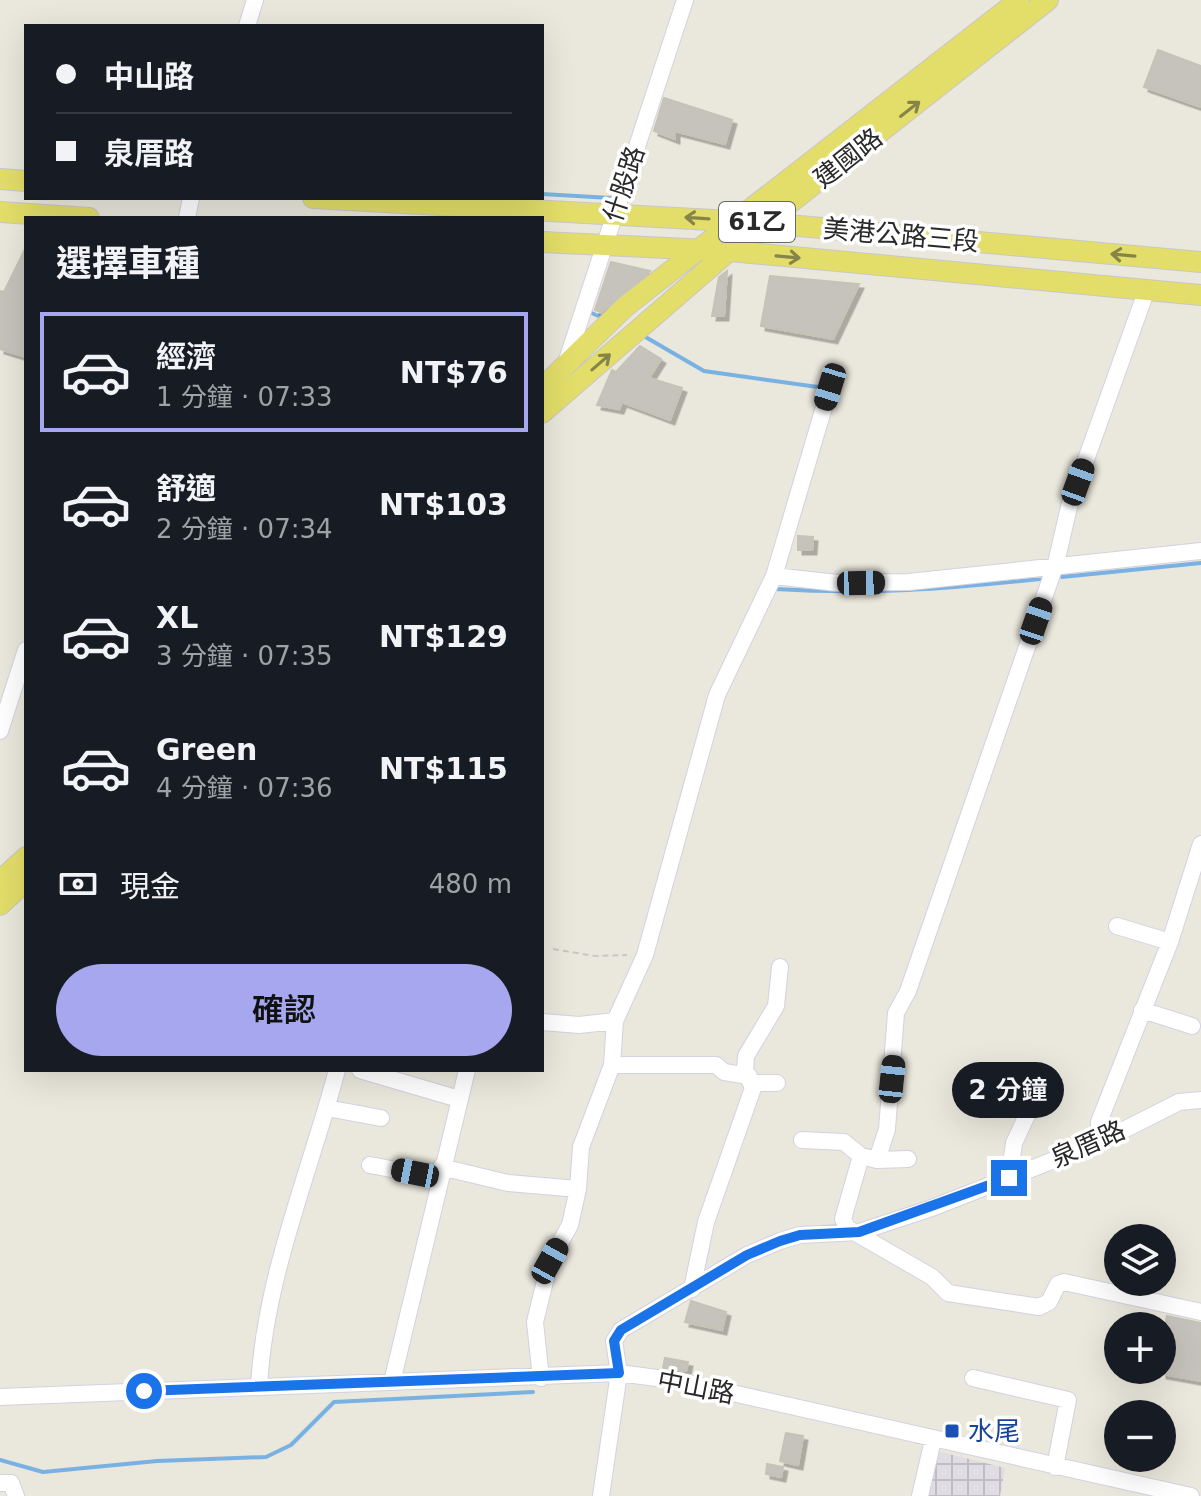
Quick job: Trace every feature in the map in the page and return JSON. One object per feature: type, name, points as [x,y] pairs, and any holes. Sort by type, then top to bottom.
[{"type":"main road","name":"建國路","points":[[546,401],[564,369],[626,306],[1019,0]]},
{"type":"main road","name":"建國路","points":[[546,401],[729,251],[1048,0]]},
{"type":"main road","points":[[0,179],[24,181]]},
{"type":"main road","name":"美港公路三段","points":[[353,200],[766,223],[1201,262]]},
{"type":"main road","points":[[0,212],[59,216]]},
{"type":"main road","name":"美港公路三段","points":[[544,242],[729,251],[1201,295]]},
{"type":"main road","points":[[0,881],[24,859]]},
{"type":"main road","points":[[0,905],[24,883]]},
{"type":"street","points":[[248,24],[255,0]]},
{"type":"street","name":"什股路","points":[[564,369],[685,0]]},
{"type":"street","points":[[1147,289],[1069,507],[1056,563],[908,991],[896,1013],[887,1129],[869,1158],[843,1219],[847,1228],[859,1232],[932,1277],[948,1293],[1039,1307],[1049,1302],[1058,1284],[1064,1282],[1201,1312]]},
{"type":"street","points":[[541,1378],[535,1322],[550,1261],[570,1225],[578,1189],[581,1147],[612,1065],[615,1021],[645,955],[717,695],[774,576],[830,387]]},
{"type":"street","points":[[774,576],[837,583],[909,582],[1056,563],[1201,551]]},
{"type":"street","points":[[0,731],[24,656]]},
{"type":"street","points":[[1100,1142],[1099,1122],[1170,942],[1201,844]]},
{"type":"street","points":[[1117,926],[1170,942]]},
{"type":"street","points":[[692,1289],[706,1222],[750,1080],[745,1070],[746,1056],[776,1006],[780,967]]},
{"type":"street","points":[[1142,1010],[1192,1026]]},
{"type":"street","points":[[544,1022],[579,1025],[615,1021]]},
{"type":"street","points":[[612,1065],[716,1065],[724,1072],[750,1080],[777,1083]]},
{"type":"street","points":[[259,1386],[261,1354],[283,1246],[336,1072]]},
{"type":"street","points":[[367,1072],[459,1099]]},
{"type":"street","points":[[392,1382],[439,1172],[466,1072]]},
{"type":"street","points":[[1009,1178],[1014,1143],[1042,1083]]},
{"type":"street","name":"泉厝路","points":[[601,1496],[619,1373],[614,1341],[621,1330],[747,1255],[780,1241],[800,1235],[859,1232],[1100,1142],[1179,1102],[1201,1100]]},
{"type":"street","points":[[327,1108],[381,1118]]},
{"type":"street","points":[[802,1140],[844,1142],[869,1158],[908,1159]]},
{"type":"street","points":[[370,1165],[578,1189]]},
{"type":"street","name":"中山路","points":[[0,1397],[619,1373],[679,1381],[1191,1496]]},
{"type":"street","points":[[973,1378],[1068,1400],[1055,1467]]},
{"type":"street","points":[[920,1496],[933,1440]]},
{"type":"street","points":[[0,1483],[11,1483],[16,1496]]},
{"type":"path","points":[[553,949],[595,956],[645,955]]},
{"type":"shaded area","points":[[933,1450],[1005,1468],[1000,1496],[924,1496]]},
{"type":"building","points":[[1158,50],[1201,66],[1201,107],[1144,87]]},
{"type":"building","points":[[664,98],[732,120],[725,144],[675,131],[675,139],[654,131]]},
{"type":"building","points":[[24,251],[24,356],[0,349],[0,291],[4,292]]},
{"type":"building","points":[[611,262],[650,271],[601,312],[595,310]]},
{"type":"building","points":[[727,271],[724,316],[712,316],[719,277]]},
{"type":"building","points":[[770,276],[859,284],[833,339],[761,326]]},
{"type":"building","points":[[640,346],[661,359],[649,378],[682,388],[670,420],[622,402],[619,409],[597,405],[612,370],[616,372]]},
{"type":"building","points":[[798,536],[813,537],[812,550],[798,550]]},
{"type":"building","points":[[691,1301],[726,1312],[722,1330],[685,1322]]},
{"type":"building","points":[[1176,1318],[1201,1323],[1201,1381],[1176,1377]]},
{"type":"building","points":[[665,1358],[688,1362],[686,1371],[663,1368]]},
{"type":"building","points":[[786,1433],[803,1436],[798,1465],[780,1461]]},
{"type":"building","points":[[767,1464],[783,1467],[781,1477],[766,1474]]},
{"type":"waterway","points":[[544,194],[611,198],[609,205]]},
{"type":"waterway","points":[[587,311],[603,318]]},
{"type":"waterway","points":[[642,335],[704,371],[825,388]]},
{"type":"waterway","points":[[1062,577],[1201,563]]},
{"type":"waterway","points":[[775,589],[908,590],[1040,579]]},
{"type":"waterway","points":[[0,1460],[43,1472],[157,1461],[266,1457],[291,1445],[334,1402],[533,1392]]},
{"type":"place","name":"水尾","points":[[952,1431]]},
{"type":"route","points":[[144,1391],[619,1373],[614,1341],[621,1330],[747,1255],[800,1235],[859,1232],[1009,1178]]}]
